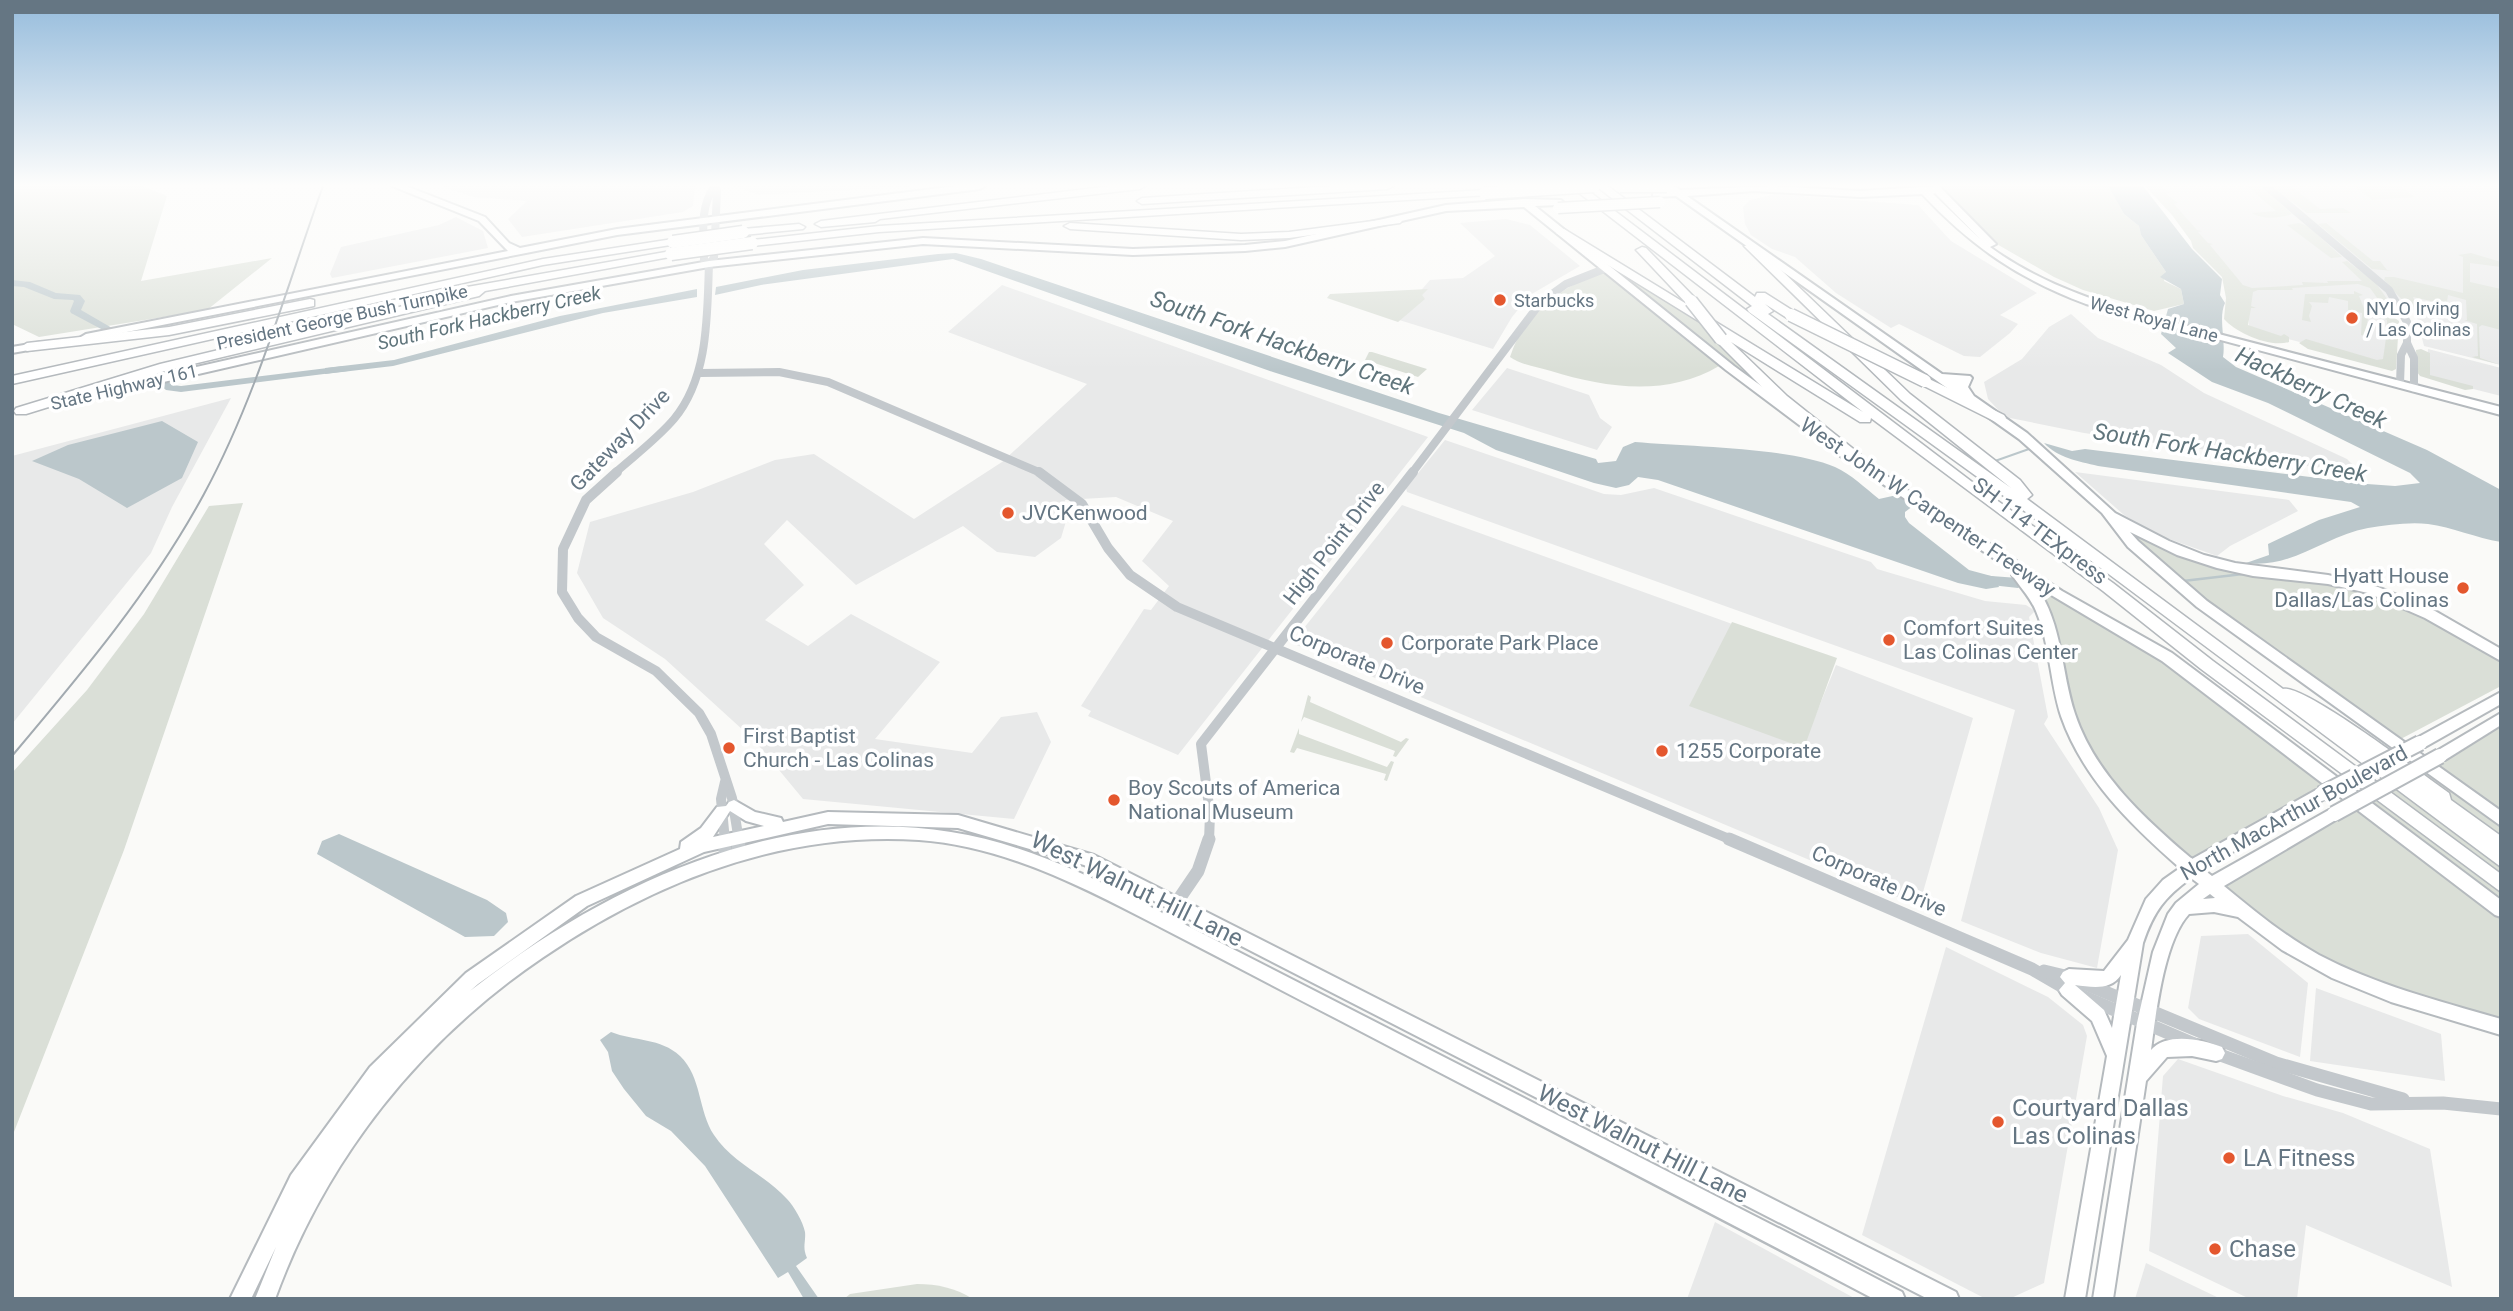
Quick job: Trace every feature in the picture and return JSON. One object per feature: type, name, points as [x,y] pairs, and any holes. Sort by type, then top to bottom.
[{"type":"highway","name":"President George Bush Turnpike","points":[[12,389],[382,307],[676,247]]},
{"type":"highway","name":"President George Bush Turnpike","points":[[12,380],[543,262],[685,247]]},
{"type":"highway","points":[[1586,247],[1893,436],[1962,490],[1983,497]]},
{"type":"highway","points":[[1640,247],[1656,262],[1721,340],[1782,400],[1884,479]]},
{"type":"highway","name":"West John W Carpenter Freeway","points":[[1654,247],[1983,497],[2108,587],[2207,665],[2501,884]]},
{"type":"highway","name":"SH 114 TEXpress","points":[[1664,247],[2087,567],[2501,870]]},
{"type":"highway","name":"SH 114 TEXpress","points":[[1675,247],[2501,860]]},
{"type":"highway","points":[[1683,247],[2025,495],[2285,691],[2501,846]]},
{"type":"highway","points":[[1692,247],[1791,315],[1931,378],[1999,418]]},
{"type":"highway","points":[[1751,247],[1890,383],[1930,418],[2014,481],[2025,495]]},
{"type":"highway","points":[[27,347],[169,331],[411,284],[543,262]]},
{"type":"highway","points":[[16,413],[164,367],[554,274]]},
{"type":"highway","points":[[2285,691],[2337,722],[2501,836]]},
{"type":"main road","points":[[486,256],[498,247]]},
{"type":"main road","points":[[511,247],[516,250]]},
{"type":"main road","points":[[12,350],[169,323],[533,247]]},
{"type":"main road","points":[[658,271],[683,265],[692,258],[693,247]]},
{"type":"main road","points":[[728,247],[728,254],[745,260]]},
{"type":"main road","name":"State Highway 161","points":[[16,413],[511,299],[658,271],[864,247]]},
{"type":"main road","name":"State Highway 161","points":[[1049,247],[1108,252],[1251,247]]},
{"type":"main road","name":"West John W Carpenter Freeway","points":[[1579,247],[1802,424],[2001,557],[2167,657],[2501,909]]},
{"type":"main road","points":[[1752,247],[1931,378],[1999,418],[2050,458],[2106,510],[2133,544],[2202,604],[2501,820]]},
{"type":"main road","name":"West Royal Lane","points":[[1982,247],[2002,262],[2042,284],[2093,303],[2400,380],[2501,411]]},
{"type":"main road","points":[[1986,247],[2015,260]]},
{"type":"main road","name":"West Royal Lane","points":[[1996,247],[2015,260],[2075,289],[2153,316]]},
{"type":"main road","name":"West Royal Lane","points":[[2414,384],[2501,402]]},
{"type":"main road","points":[[2106,510],[2154,540],[2206,560],[2255,571],[2334,580],[2388,595],[2443,620],[2498,654]]},
{"type":"main road","points":[[2001,557],[2032,589],[2043,608],[2050,626],[2065,707],[2085,752],[2105,784],[2130,813],[2244,914],[2290,946],[2365,984],[2501,1027]]},
{"type":"main road","name":"North MacArthur Boulevard","points":[[2075,1297],[2135,943],[2154,900],[2192,869],[2321,794],[2501,697]]},
{"type":"main road","name":"North MacArthur Boulevard","points":[[2103,1299],[2147,1017],[2166,934],[2182,908],[2210,885],[2440,756],[2501,718]]},
{"type":"main road","points":[[673,858],[706,833],[728,809],[760,821],[783,823]]},
{"type":"main road","name":"West Walnut Hill Lane","points":[[240,1299],[265,1242],[304,1172],[345,1111],[396,1048],[446,999],[505,950],[582,901],[673,858],[732,837],[783,823],[862,815],[990,825],[1036,839],[1088,860],[1169,913],[1895,1299]]},
{"type":"main road","points":[[852,834],[853,826],[858,823],[927,818]]},
{"type":"main road","name":"West Walnut Hill Lane","points":[[265,1299],[289,1239],[327,1173],[385,1089],[436,1033],[494,982],[602,911],[648,887],[732,856],[786,841],[852,834],[920,834],[993,847],[1049,865],[1169,913],[1949,1299]]},
{"type":"main road","points":[[2182,908],[2214,905],[2244,914]]},
{"type":"main road","points":[[2068,984],[2110,977],[2116,972],[2127,950],[2135,943]]},
{"type":"main road","points":[[2068,984],[2098,1016],[2116,1056]]},
{"type":"main road","points":[[2137,1079],[2164,1049],[2192,1048],[2216,1053]]},
{"type":"street","name":"Gateway Drive","points":[[704,247],[704,260],[709,264]]},
{"type":"street","name":"Gateway Drive","points":[[714,247],[714,258],[709,264],[700,373],[684,406],[674,419],[586,500],[563,549],[562,592],[578,618],[596,637],[656,671],[691,702],[711,734],[725,782],[732,856]]},
{"type":"street","points":[[2338,247],[2389,290],[2405,316],[2407,343],[2414,359],[2414,384]]},
{"type":"street","name":"High Point Drive","points":[[1169,913],[1203,863],[1212,839],[1201,771],[1200,744],[1444,433],[1506,351],[1534,308],[1572,280],[1604,269]]},
{"type":"street","points":[[2400,380],[2401,355],[2407,343]]},
{"type":"street","name":"Corporate Drive","points":[[700,373],[779,372],[828,382],[1038,471],[1083,504],[1108,548],[1130,575],[1155,595],[1274,649],[2124,1008],[2226,1045],[2371,1104],[2413,1102],[2501,1109]]},
{"type":"street","name":"Corporate Drive","points":[[2147,1017],[2216,1053],[2315,1083]]},
{"type":"shaded area","points":[[12,247],[151,247],[141,281],[272,258],[207,310],[39,337],[12,324]]},
{"type":"shaded area","points":[[341,247],[488,248],[332,278],[330,274]]},
{"type":"shaded area","points":[[1486,247],[1557,247],[1580,266],[1530,295],[1512,317],[1493,349],[1396,319],[1430,280],[1463,278],[1495,256]]},
{"type":"shaded area","points":[[1582,247],[1698,318],[1820,434]]},
{"type":"shaded area","points":[[1769,247],[1961,247],[2037,293],[2000,315],[2018,324],[2010,333],[1980,357],[1964,356],[1899,324],[1891,328],[1836,293],[1795,257]]},
{"type":"shaded area","points":[[2002,247],[2149,247],[2166,272],[2164,281],[2181,289],[2184,304],[2154,311],[2083,290],[2054,277]]},
{"type":"shaded area","points":[[2149,247],[2191,247],[2222,279],[2220,295],[2225,303],[2222,315],[2223,357],[2236,367],[2427,450],[2501,490],[2501,542],[2437,525],[2398,524],[2352,532],[2278,561],[2246,563],[2269,555],[2268,544],[2319,520],[2360,507],[2351,502],[2098,466],[2069,458],[2050,448],[2044,443],[2072,451],[2085,449],[2367,484],[2395,486],[2420,483],[2410,473],[2268,403],[2212,382],[2168,353],[2176,348],[2161,334],[2168,309],[2184,304],[2181,289],[2160,277],[2166,272]]},
{"type":"shaded area","points":[[2209,247],[2501,247],[2501,365],[2424,346],[2415,310],[2385,310],[2391,327],[2383,363],[2249,329],[2248,291]]},
{"type":"shaded area","points":[[2212,247],[2243,285],[2252,288],[2303,285],[2302,282],[2362,281],[2342,262],[2347,261],[2375,282],[2395,310],[2380,308],[2383,306],[2370,288],[2358,284],[2258,290],[2253,292],[2251,306],[2256,308],[2251,308],[2248,325],[2289,337],[2289,342],[2263,341],[2244,334],[2224,319],[2226,298],[2222,277],[2193,248]]},
{"type":"shaded area","points":[[2317,247],[2331,247],[2342,257],[2331,258]]},
{"type":"shaded area","points":[[2346,247],[2356,247],[2373,261],[2380,261],[2387,270],[2393,271],[2372,269]]},
{"type":"shaded area","points":[[956,253],[981,259],[1439,413],[1596,459],[1598,463],[1616,461],[1623,447],[1635,442],[1738,449],[1815,460],[1841,470],[1879,499],[1897,495],[1913,506],[1905,512],[1909,523],[1969,570],[1995,577],[1999,587],[1986,589],[1958,583],[1658,480],[1638,477],[1629,485],[1616,488],[1594,483],[1496,450],[1464,433],[1273,372],[953,259],[761,285],[715,295],[716,287],[803,270]]},
{"type":"shaded area","points":[[2471,253],[2501,262],[2501,267],[2470,263],[2470,282],[2501,289],[2501,330],[2482,325],[2479,327],[2480,358],[2501,365],[2472,357],[2478,356],[2477,324],[2464,320],[2467,320],[2466,300],[2448,295],[2447,302],[2453,306],[2413,297],[2416,304],[2425,307],[2414,307],[2403,300],[2384,280],[2385,277],[2394,277],[2463,293],[2463,257],[2458,255]]},
{"type":"shaded area","points":[[1602,272],[1608,274],[1719,366],[1679,382],[1636,386],[1593,382],[1524,364],[1510,357],[1524,327],[1534,315],[1558,294]]},
{"type":"shaded area","points":[[1002,285],[1428,437],[1178,755],[1088,716],[1091,711],[1081,706],[1144,609],[1151,610],[1169,586],[1142,561],[1173,521],[1116,497],[1065,500],[1067,518],[1061,538],[1035,557],[997,552],[963,526],[856,585],[787,520],[764,544],[804,585],[765,620],[808,646],[851,614],[940,662],[875,739],[972,753],[1001,717],[1037,712],[1051,742],[1014,819],[803,799],[755,741],[665,659],[603,618],[577,573],[590,522],[693,492],[775,460],[814,454],[914,519],[1002,462],[1087,384],[948,332]]},
{"type":"shaded area","points":[[697,289],[697,297],[603,313],[393,366],[325,374],[325,368],[394,360],[560,316]]},
{"type":"shaded area","points":[[1428,289],[1422,295],[1425,299],[1398,322],[1327,298],[1330,294]]},
{"type":"shaded area","points":[[2354,291],[2363,295],[2359,296],[2368,318],[2365,336],[2361,335],[2362,313],[2348,310],[2348,301],[2329,297],[2328,303],[2309,302],[2312,306],[2309,316],[2311,322],[2302,320],[2305,294],[2354,294]]},
{"type":"shaded area","points":[[2071,314],[2098,338],[2161,365],[2204,393],[2347,459],[2361,473],[2209,453],[2207,450],[2084,433],[2005,417],[1988,399],[1984,382],[2022,359],[2049,327]]},
{"type":"shaded area","points":[[2392,316],[2399,321],[2396,369],[2392,371],[2308,349],[2299,343],[2306,339],[2377,360],[2383,359],[2386,338],[2382,336],[2387,337],[2387,320],[2382,318]]},
{"type":"shaded area","points":[[2428,349],[2501,368],[2501,396],[2426,377]]},
{"type":"shaded area","points":[[2416,350],[2430,353],[2430,375],[2473,386],[2473,389],[2465,390],[2420,376],[2417,372]]},
{"type":"shaded area","points":[[1369,352],[1427,369],[1418,377],[1365,360]]},
{"type":"shaded area","points":[[1507,368],[1589,395],[1600,418],[1612,427],[1597,450],[1472,410]]},
{"type":"shaded area","points":[[231,398],[172,507],[151,553],[12,724],[12,456]]},
{"type":"shaded area","points":[[162,421],[198,442],[182,478],[127,508],[79,479],[32,461],[68,445]]},
{"type":"shaded area","points":[[1445,440],[1604,494],[1621,495],[1654,488],[1871,562],[1877,569],[1985,601],[2026,605],[2035,611],[2029,617],[2048,717],[2044,724],[2099,808],[2118,850],[2097,968],[2041,953],[1961,921],[2015,710],[1407,492],[1406,488]]},
{"type":"shaded area","points":[[2075,472],[2289,500],[2298,511],[2230,546],[2217,556],[2155,534],[2124,515]]},
{"type":"shaded area","points":[[243,503],[124,850],[12,1137],[12,773],[87,690],[144,614],[209,506]]},
{"type":"shaded area","points":[[1402,505],[1735,625],[1803,746],[1836,665],[1973,718],[1919,906],[1292,643]]},
{"type":"shaded area","points":[[2116,520],[2198,560],[2328,580],[2409,605],[2501,660],[2501,686],[2397,741],[2165,570]]},
{"type":"shaded area","points":[[2030,580],[2142,645],[2323,781],[2322,785],[2193,858],[2184,857],[2106,779],[2072,717],[2052,616]]},
{"type":"shaded area","points":[[1732,622],[1837,658],[1804,748],[1689,706]]},
{"type":"shaded area","points":[[1308,695],[1311,697],[1310,702],[1401,742],[1409,739],[1396,757],[1393,756],[1395,751],[1304,717],[1301,722]]},
{"type":"shaded area","points":[[2501,726],[2501,1023],[2332,968],[2214,885]]},
{"type":"shaded area","points":[[1299,728],[1299,734],[1387,767],[1391,761],[1394,762],[1387,781],[1384,780],[1386,774],[1297,748],[1294,753],[1290,752]]},
{"type":"shaded area","points":[[339,834],[487,900],[506,913],[508,922],[494,936],[465,937],[317,854],[322,841]]},
{"type":"shaded area","points":[[2248,934],[2308,983],[2300,1057],[2199,1019],[2188,1008],[2201,936]]},
{"type":"shaded area","name":"Courtyard Dallas Las Colinas","points":[[1946,947],[2048,997],[2083,1025],[2087,1036],[2044,1283],[2009,1299],[1986,1299],[1862,1235]]},
{"type":"shaded area","points":[[2316,988],[2441,1034],[2445,1081],[2310,1061]]},
{"type":"shaded area","points":[[611,1032],[664,1046],[673,1050],[687,1064],[709,1126],[721,1145],[779,1191],[798,1214],[805,1232],[804,1248],[807,1258],[796,1266],[819,1299],[804,1299],[788,1272],[778,1278],[705,1166],[671,1131],[646,1116],[624,1089],[612,1071],[608,1052],[600,1040]]},
{"type":"shaded area","points":[[2178,1059],[2283,1096],[2343,1113],[2430,1149],[2452,1287],[2306,1225],[2297,1299],[2250,1299],[2149,1251],[2163,1076]]},
{"type":"shaded area","points":[[1715,1222],[1856,1299],[1687,1299]]},
{"type":"shaded area","points":[[2146,1263],[2221,1299],[2135,1299]]},
{"type":"shaded area","points":[[917,1284],[946,1287],[973,1299],[844,1299],[850,1294]]},
{"type":"waterway","name":"South Fork Hackberry Creek","points":[[12,283],[26,284],[54,296],[76,297],[80,301],[75,311],[107,328]]},
{"type":"waterway","name":"South Fork Hackberry Creek","points":[[164,383],[170,388],[181,389],[344,369]]},
{"type":"waterway","name":"South Fork Hackberry Creek","points":[[1995,461],[2029,449]]},
{"type":"waterway","name":"South Fork Hackberry Creek","points":[[2183,581],[2243,574]]},
{"type":"waterway","name":"South Fork Hackberry Creek","points":[[1978,580],[2018,583]]},
{"type":"tram line","points":[[12,756],[90,662],[139,597],[204,494],[255,382],[302,247]]},
{"type":"place","name":"Starbucks","points":[[1500,300]]},
{"type":"place","name":"NYLO Irving / Las Colinas","points":[[2352,318]]},
{"type":"place","name":"JVCKenwood","points":[[1008,513]]},
{"type":"place","name":"Hyatt House Dallas/Las Colinas","points":[[2463,588]]},
{"type":"place","name":"Comfort Suites Las Colinas Center","points":[[1889,640]]},
{"type":"place","name":"Corporate Park Place","points":[[1387,643]]},
{"type":"place","name":"First Baptist Church - Las Colinas","points":[[729,748]]},
{"type":"place","name":"1255 Corporate","points":[[1662,751]]},
{"type":"place","name":"Boy Scouts of America National Museum","points":[[1114,800]]},
{"type":"place","name":"Courtyard Dallas Las Colinas","points":[[1998,1122]]},
{"type":"place","name":"LA Fitness","points":[[2229,1158]]},
{"type":"place","name":"Chase","points":[[2215,1249]]},
{"type":"water label","name":"Hackberry Creek","points":[[2311,388]]}]
